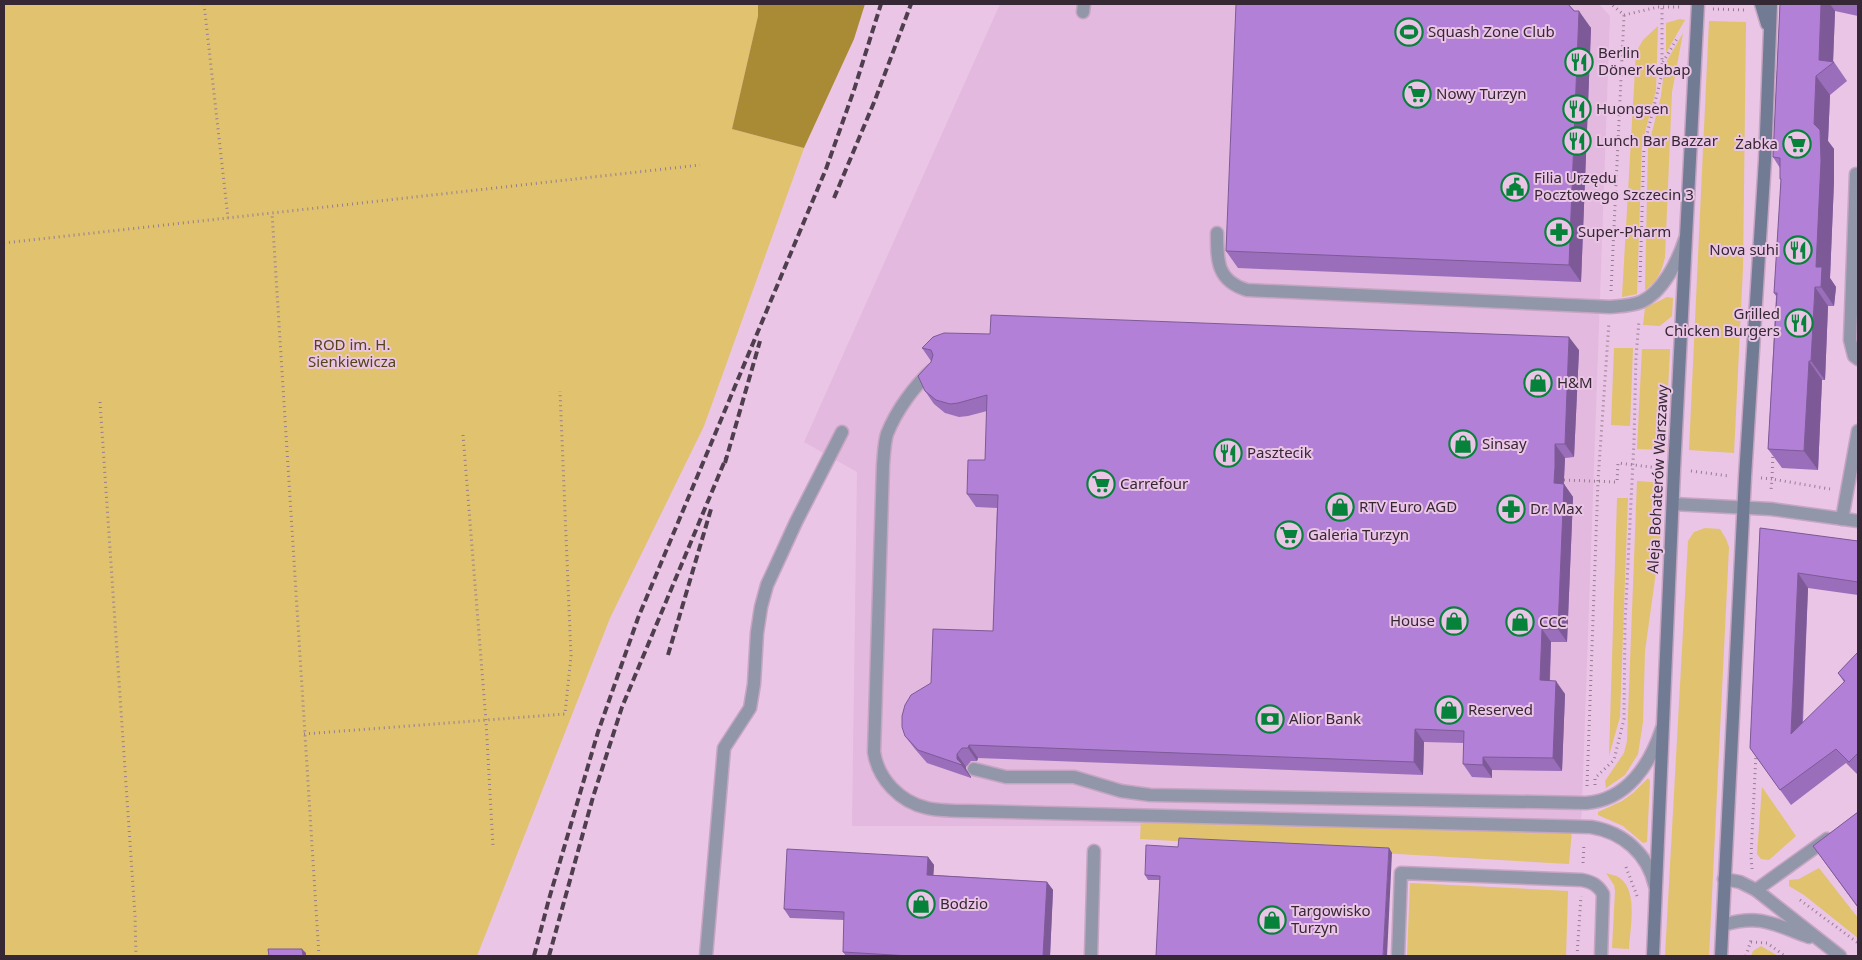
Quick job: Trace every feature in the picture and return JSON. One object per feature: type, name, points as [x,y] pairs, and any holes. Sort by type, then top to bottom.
[{"type":"street","name":"Aleja Bohaterów Warszawy","points":[[1653,956],[1673,504],[1701,6]]},
{"type":"street","points":[[1721,956],[1744,508],[1765,160],[1770,32],[1768,6]]},
{"type":"street","points":[[1856,174],[1850,340],[1854,356],[1858,359]]},
{"type":"street","points":[[1217,234],[1218,256],[1222,272],[1234,286],[1247,290],[1610,307],[1627,306],[1649,298],[1665,279],[1680,253],[1687,234]]},
{"type":"street","points":[[934,369],[918,384],[893,422],[887,435],[883,465],[874,752],[876,763],[885,781],[904,798],[925,808],[970,812],[1593,827],[1614,833],[1637,851],[1648,866],[1653,878],[1656,896]]},
{"type":"street","points":[[1842,519],[1858,431]]},
{"type":"street","points":[[706,956],[724,748],[745,717],[752,698],[757,633],[767,585],[796,522],[842,432]]},
{"type":"street","name":"Aleja Bohaterów Warszawy","points":[[1673,504],[1771,509],[1858,521]]},
{"type":"street","points":[[974,769],[1006,777],[1074,777],[1121,791],[1143,794],[1549,803],[1607,798],[1624,790],[1637,776],[1654,748],[1664,721]]},
{"type":"street","points":[[1756,890],[1835,832]]},
{"type":"street","points":[[1091,956],[1094,851]]},
{"type":"street","points":[[1398,956],[1401,873],[1582,880],[1594,883],[1603,894],[1600,956]]},
{"type":"street","points":[[1724,880],[1740,882],[1756,890],[1840,956]]},
{"type":"street","points":[[1722,925],[1739,920],[1760,920],[1820,941]]},
{"type":"path","points":[[204,4],[228,218]]},
{"type":"path","points":[[1611,4],[1624,15]]},
{"type":"path","points":[[1624,15],[1662,5],[1684,7]]},
{"type":"path","points":[[1590,798],[1595,778],[1614,760],[1624,719],[1625,624],[1640,302],[1644,146],[1661,78],[1662,5]]},
{"type":"path","points":[[1701,6],[1746,10]]},
{"type":"path","points":[[1590,798],[1598,481],[1610,307],[1624,15]]},
{"type":"path","points":[[4,243],[700,165]]},
{"type":"path","points":[[272,213],[319,956]]},
{"type":"path","points":[[304,734],[565,714],[571,656],[560,391]]},
{"type":"path","points":[[100,402],[135,916],[136,956]]},
{"type":"path","points":[[463,435],[486,721],[492,847]]},
{"type":"path","points":[[1771,490],[1773,445]]},
{"type":"path","points":[[1564,480],[1617,482],[1618,463],[1664,469]]},
{"type":"path","points":[[1688,471],[1732,476]]},
{"type":"path","points":[[1761,478],[1847,492]]},
{"type":"path","points":[[1752,870],[1756,747]]},
{"type":"path","points":[[1577,956],[1584,840]]},
{"type":"path","points":[[1751,857],[1759,869],[1774,878]]},
{"type":"path","points":[[1624,864],[1637,895],[1637,904]]},
{"type":"path","points":[[1799,899],[1858,943]]},
{"type":"path","points":[[1746,956],[1751,940],[1767,943],[1785,956]]},
{"type":"shaded area","points":[[758,4],[865,4],[854,39],[804,148],[732,129],[758,16]]},
{"type":"shaded area","points":[[1000,4],[1599,4],[1610,16],[1581,831],[1374,826],[852,826],[857,472],[804,442]]},
{"type":"green space","name":"ROD im. H. Sienkiewicza","points":[[4,4],[758,4],[758,16],[732,129],[804,148],[704,426],[610,618],[477,956],[4,956]]},
{"type":"green space","points":[[1680,19],[1685,20],[1666,53],[1666,23]]},
{"type":"green space","points":[[1709,21],[1746,22],[1743,268],[1734,453],[1689,450]]},
{"type":"green space","points":[[1658,26],[1656,90],[1642,144],[1637,294],[1622,297],[1636,52],[1643,40]]},
{"type":"green space","points":[[1683,33],[1672,92],[1665,257],[1658,276],[1645,290],[1648,148],[1661,96],[1665,64]]},
{"type":"green space","points":[[1667,297],[1673,298],[1672,316],[1660,326],[1643,325],[1645,308]]},
{"type":"green space","points":[[1614,348],[1633,348],[1630,426],[1611,425]]},
{"type":"green space","points":[[1642,349],[1670,349],[1665,450],[1637,449]]},
{"type":"green space","points":[[1637,481],[1664,483],[1660,543],[1645,651],[1643,722],[1638,754],[1625,775],[1606,788],[1605,781],[1624,753],[1627,741]]},
{"type":"green space","points":[[1617,498],[1628,498],[1620,717],[1609,756]]},
{"type":"green space","points":[[1705,528],[1720,529],[1729,547],[1709,956],[1665,956],[1688,541],[1694,532]]},
{"type":"green space","points":[[1648,778],[1650,781],[1647,842],[1643,843],[1623,826],[1598,815],[1598,812],[1622,801]]},
{"type":"green space","points":[[1762,787],[1796,836],[1769,860],[1761,859],[1757,854]]},
{"type":"green space","points":[[1141,820],[1572,830],[1569,864],[1140,839]]},
{"type":"green space","points":[[1819,868],[1858,918],[1858,938],[1804,895],[1789,886],[1789,880],[1799,879]]},
{"type":"green space","points":[[1606,873],[1621,879],[1630,893],[1632,912],[1629,949],[1612,948],[1615,891],[1614,885]]},
{"type":"green space","points":[[1410,883],[1568,891],[1566,956],[1407,956]]},
{"type":"green space","points":[[1761,946],[1778,956],[1751,956],[1753,951]]},
{"type":"building","name":"Nowy Turzyn","points":[[1236,4],[1568,4],[1574,11],[1579,11],[1569,265],[1226,251]]},
{"type":"building","points":[[1780,4],[1821,4],[1819,60],[1834,62],[1816,76],[1814,124],[1820,130],[1821,161],[1816,267],[1822,267],[1821,287],[1815,287],[1804,451],[1768,449],[1777,293],[1774,293],[1781,179],[1780,158],[1773,157]]},
{"type":"building","name":"Galeria Turzyn","points":[[991,315],[1569,337],[1565,444],[1555,444],[1554,483],[1564,484],[1558,629],[1542,629],[1540,680],[1556,681],[1553,758],[1483,757],[1483,765],[1463,764],[1464,731],[1415,729],[1414,762],[969,745],[968,748],[962,748],[957,754],[957,759],[962,765],[918,750],[905,736],[902,727],[902,716],[905,705],[911,695],[931,683],[933,629],[993,631],[998,495],[967,494],[968,460],[985,460],[987,395],[950,404],[936,400],[925,391],[918,376],[931,362],[933,355],[931,350],[922,348],[933,337],[944,333],[990,334]]},
{"type":"building","points":[[1760,528],[1858,541],[1858,582],[1798,573],[1791,734],[1845,681],[1838,673],[1858,652],[1858,753],[1849,762],[1836,749],[1780,790],[1750,748]]},
{"type":"building","points":[[1858,812],[1858,907],[1813,846]]},
{"type":"building","name":"Targowisko Turzyn","points":[[1179,838],[1389,848],[1383,956],[1156,956],[1160,876],[1145,875],[1146,845],[1178,847]]},
{"type":"building","name":"Bodzio","points":[[787,849],[928,857],[927,875],[1047,882],[1043,956],[910,956],[843,952],[844,912],[784,909]]},
{"type":"building","points":[[268,949],[302,949],[303,956],[269,956]]},
{"type":"railway","points":[[534,956],[598,732],[638,618],[826,169],[854,90],[881,4]]},
{"type":"railway","points":[[834,198],[875,100],[911,4]]},
{"type":"railway","points":[[725,463],[760,341]]},
{"type":"railway","points":[[549,956],[593,797],[622,707],[726,458]]},
{"type":"railway","points":[[668,655],[711,509]]},
{"type":"place","name":"Squash Zone Club","points":[[1409,32]]},
{"type":"place","name":"Berlin Döner Kebap","points":[[1579,62]]},
{"type":"place","name":"Nowy Turzyn","points":[[1417,94]]},
{"type":"place","name":"Huongsen","points":[[1577,109]]},
{"type":"place","name":"Lunch Bar Bazzar","points":[[1577,141]]},
{"type":"place","name":"Żabka","points":[[1797,144]]},
{"type":"place","name":"Filia Urzędu Pocztowego Szczecin 3","points":[[1515,187]]},
{"type":"place","name":"Super-Pharm","points":[[1559,232]]},
{"type":"place","name":"Nova suhi","points":[[1798,250]]},
{"type":"place","name":"Grilled Chicken Burgers","points":[[1799,323]]},
{"type":"place","name":"H&M","points":[[1538,383]]},
{"type":"place","name":"Sinsay","points":[[1463,444]]},
{"type":"place","name":"Pasztecik","points":[[1228,453]]},
{"type":"place","name":"Carrefour","points":[[1101,484]]},
{"type":"place","name":"RTV Euro AGD","points":[[1340,507]]},
{"type":"place","name":"Dr. Max","points":[[1511,509]]},
{"type":"place","name":"Galeria Turzyn","points":[[1289,535]]},
{"type":"place","name":"House","points":[[1454,621]]},
{"type":"place","name":"CCC","points":[[1520,622]]},
{"type":"place","name":"Reserved","points":[[1449,710]]},
{"type":"place","name":"Alior Bank","points":[[1270,719]]},
{"type":"place","name":"Bodzio","points":[[921,904]]},
{"type":"place","name":"Targowisko Turzyn","points":[[1272,920]]}]
